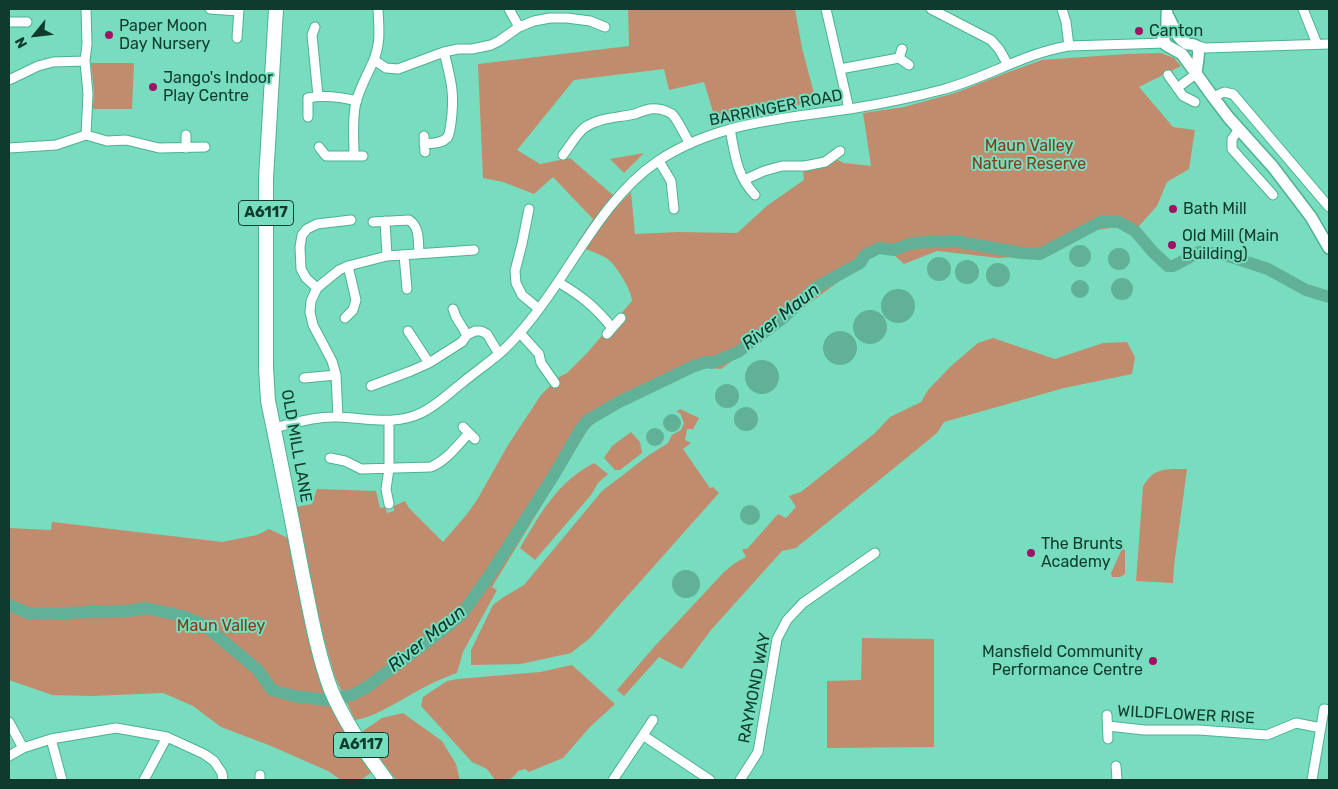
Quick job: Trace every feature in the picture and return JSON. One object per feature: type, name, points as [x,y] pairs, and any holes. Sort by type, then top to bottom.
[{"type":"main road","name":"OLD MILL LANE","points":[[276,9],[266,179],[266,367],[268,401],[314,630],[331,689],[351,730],[386,780]]},
{"type":"main road","points":[[1166,11],[1180,45],[1196,74],[1213,98],[1273,167],[1311,217],[1329,248]]},
{"type":"street","points":[[86,9],[87,44],[85,61],[88,94],[86,136]]},
{"type":"street","points":[[210,9],[239,10],[237,38]]},
{"type":"street","points":[[319,147],[325,160],[358,156],[354,116],[357,101],[374,60],[380,36],[378,9]]},
{"type":"street","points":[[509,9],[519,27]]},
{"type":"street","points":[[826,9],[849,109]]},
{"type":"street","points":[[930,9],[991,40],[999,49],[1008,65]]},
{"type":"street","points":[[1062,9],[1066,22],[1068,46]]},
{"type":"street","points":[[1303,9],[1318,44]]},
{"type":"street","points":[[374,60],[386,68],[398,69],[458,48],[472,49],[491,45],[519,27],[534,21],[556,17],[601,22]]},
{"type":"street","points":[[9,22],[27,22]]},
{"type":"street","points":[[315,27],[312,36],[318,96]]},
{"type":"street","name":"BARRINGER ROAD","points":[[274,428],[304,420],[338,417],[389,420],[405,419],[422,413],[499,354],[520,333],[622,192],[659,161],[709,135],[730,128],[849,109],[941,90],[963,84],[1038,54],[1068,46],[1329,44]]},
{"type":"street","points":[[424,144],[444,140],[448,136],[450,128],[453,93],[444,52]]},
{"type":"street","points":[[840,70],[900,53],[909,65]]},
{"type":"street","points":[[9,80],[38,66],[53,62],[85,61]]},
{"type":"street","points":[[1177,88],[1196,74]]},
{"type":"street","points":[[1168,75],[1183,96],[1195,102]]},
{"type":"street","points":[[1213,98],[1224,92],[1233,94],[1329,207]]},
{"type":"street","points":[[308,117],[308,98],[318,96],[343,97],[357,101]]},
{"type":"street","points":[[567,153],[572,141],[583,129],[593,122],[649,109],[659,109],[673,115],[690,144]]},
{"type":"street","points":[[730,128],[739,173],[755,195]]},
{"type":"street","points":[[1239,129],[1232,139],[1232,149],[1273,195]]},
{"type":"street","points":[[186,135],[186,148]]},
{"type":"street","points":[[9,148],[56,145],[86,136],[107,142],[126,140],[160,148],[205,147]]},
{"type":"street","points":[[744,180],[764,171],[782,166],[805,166],[825,162],[835,152]]},
{"type":"street","points":[[659,161],[671,181],[674,206],[684,202]]},
{"type":"street","points":[[531,215],[515,271],[516,284],[522,295],[539,308]]},
{"type":"street","points":[[317,288],[306,278],[302,269],[300,247],[302,235],[307,229],[317,224],[351,220]]},
{"type":"street","points":[[373,222],[409,220],[414,223],[417,228],[419,253]]},
{"type":"street","points":[[385,222],[387,256]]},
{"type":"street","points":[[338,417],[336,375],[332,361],[313,325],[310,312],[311,301],[317,288],[339,270],[348,266],[387,256],[469,248]]},
{"type":"street","points":[[404,255],[407,289]]},
{"type":"street","points":[[345,318],[353,310],[356,300],[348,266]]},
{"type":"street","points":[[558,282],[576,292],[590,303],[601,314],[609,331],[621,318]]},
{"type":"street","points":[[453,309],[466,335]]},
{"type":"street","points":[[408,331],[429,363]]},
{"type":"street","points":[[371,386],[429,363],[462,342],[466,335],[475,331],[487,334],[499,354]]},
{"type":"street","points":[[520,333],[539,354],[541,363],[555,383]]},
{"type":"street","points":[[304,378],[336,375]]},
{"type":"street","points":[[389,420],[389,469],[386,489],[390,504]]},
{"type":"street","points":[[330,458],[346,461],[361,469],[431,467],[440,463],[469,433]]},
{"type":"street","name":"RAYMOND WAY","points":[[740,780],[758,752],[777,639],[787,620],[803,603],[875,553]]},
{"type":"street","points":[[1312,780],[1321,728],[1327,710]]},
{"type":"street","name":"WILDFLOWER RISE","points":[[1108,715],[1108,740]]},
{"type":"street","points":[[613,780],[653,720]]},
{"type":"street","points":[[9,722],[23,748]]},
{"type":"street","name":"WILDFLOWER RISE","points":[[1108,726],[1144,730],[1199,730],[1267,735],[1296,723],[1321,728]]},
{"type":"street","points":[[9,756],[23,748],[51,739],[116,728],[167,737],[204,754],[214,762],[222,773],[223,780]]},
{"type":"street","points":[[644,736],[710,780]]},
{"type":"street","points":[[144,780],[167,737]]},
{"type":"street","points":[[51,739],[62,780]]},
{"type":"street","points":[[1116,766],[1117,780]]},
{"type":"green space","name":"Maun Valley Nature Reserve","points":[[628,9],[795,9],[802,48],[816,101],[716,122],[704,82],[669,90],[664,69],[574,80],[517,150],[540,164],[570,158],[621,202],[631,192],[635,234],[678,232],[737,233],[768,205],[804,180],[803,171],[819,168],[838,160],[844,163],[871,166],[863,113],[904,107],[955,93],[1042,60],[1161,53],[1174,58],[1181,66],[1139,87],[1173,127],[1195,130],[1189,169],[1167,182],[1157,206],[1139,226],[1096,230],[1050,255],[999,258],[937,251],[904,264],[885,247],[721,369],[700,367],[599,418],[588,429],[492,587],[497,590],[463,652],[457,673],[427,686],[377,713],[355,720],[335,677],[321,628],[296,507],[312,504],[317,489],[376,491],[380,508],[385,507],[387,513],[394,511],[394,506],[405,501],[409,508],[443,542],[477,500],[508,445],[541,395],[587,353],[632,301],[630,291],[624,279],[609,260],[576,245],[593,219],[553,177],[534,194],[503,182],[483,178],[478,64],[629,46]]},
{"type":"green space","points":[[91,63],[134,63],[132,109],[93,109],[94,91]]},
{"type":"green space","points":[[644,153],[624,173],[610,159]]},
{"type":"green space","points":[[993,338],[1055,359],[1103,343],[1127,342],[1135,357],[1132,374],[1064,388],[944,422],[937,433],[796,548],[782,551],[711,630],[682,669],[659,657],[624,696],[617,690],[724,572],[746,557],[742,549],[747,549],[778,514],[786,518],[796,507],[789,496],[801,492],[875,433],[890,417],[921,402],[928,390],[951,366],[978,343]]},
{"type":"green space","points":[[680,409],[699,418],[693,429],[687,429],[685,440],[691,443],[683,449],[710,488],[713,487],[719,493],[590,638],[571,653],[521,664],[471,665],[471,650],[493,605],[524,585],[602,491],[668,443],[672,435],[681,430],[684,423],[680,413],[676,412]]},
{"type":"green space","points":[[631,432],[640,442],[642,453],[620,470],[615,470],[604,458],[612,446]]},
{"type":"green space","points":[[594,463],[608,474],[598,483],[591,495],[535,560],[520,548],[542,511],[560,489],[581,471]]},
{"type":"green space","points":[[1187,469],[1173,583],[1136,581],[1143,487],[1151,476],[1161,470]]},
{"type":"green space","name":"Maun Valley","points":[[52,522],[222,542],[257,535],[269,529],[290,539],[320,681],[342,729],[372,772],[361,780],[341,780],[328,771],[221,727],[193,706],[163,693],[92,696],[52,695],[9,680],[9,528],[51,530]]},
{"type":"green space","points":[[1124,549],[1125,574],[1120,577],[1112,577],[1111,573],[1121,551]]},
{"type":"green space","points":[[862,638],[934,639],[934,747],[827,748],[827,681],[861,680]]},
{"type":"green space","points":[[572,665],[615,704],[589,728],[563,758],[529,772],[525,769],[518,771],[508,780],[495,780],[487,769],[472,762],[421,706],[423,697],[447,681],[540,672]]},
{"type":"green space","points":[[403,713],[442,741],[456,764],[460,780],[396,780],[365,738],[363,731],[382,718]]},
{"type":"water","points":[[1080,245],[1088,248],[1091,256],[1088,264],[1080,267],[1072,264],[1069,256],[1072,248]]},
{"type":"water","points":[[1119,248],[1127,251],[1130,259],[1127,267],[1119,270],[1111,267],[1108,259],[1111,251]]},
{"type":"water","points":[[939,257],[948,260],[951,269],[948,278],[939,281],[930,278],[927,269],[930,260]]},
{"type":"water","points":[[967,260],[976,263],[979,272],[976,281],[967,284],[958,281],[955,272],[958,263]]},
{"type":"water","points":[[998,263],[1007,266],[1010,275],[1007,284],[998,287],[989,284],[986,275],[989,266]]},
{"type":"water","points":[[1122,278],[1130,281],[1133,289],[1130,297],[1122,300],[1114,297],[1111,289],[1114,281]]},
{"type":"water","points":[[1080,280],[1086,283],[1089,289],[1086,295],[1080,298],[1074,295],[1071,289],[1074,283]]},
{"type":"water","points":[[898,289],[910,294],[915,306],[910,318],[898,323],[886,318],[881,306],[886,294]]},
{"type":"water","points":[[870,310],[882,315],[887,327],[882,339],[870,344],[858,339],[853,327],[858,315]]},
{"type":"water","points":[[840,331],[852,336],[857,348],[852,360],[840,365],[828,360],[823,348],[828,336]]},
{"type":"water","points":[[762,360],[774,365],[779,377],[774,389],[762,394],[750,389],[745,377],[750,365]]},
{"type":"water","points":[[727,384],[736,387],[739,396],[736,405],[727,408],[718,405],[715,396],[718,387]]},
{"type":"water","points":[[746,407],[755,410],[758,419],[755,428],[746,431],[737,428],[734,419],[737,410]]},
{"type":"water","points":[[668,414],[676,414],[681,419],[679,430],[668,432],[663,427],[663,419]]},
{"type":"water","points":[[651,428],[659,428],[664,433],[662,444],[651,446],[646,441],[646,433]]},
{"type":"water","points":[[746,505],[754,505],[760,511],[760,519],[754,525],[746,525],[740,519],[740,511]]},
{"type":"water","points":[[686,570],[696,574],[700,584],[696,594],[686,598],[676,594],[672,584],[676,574]]},
{"type":"waterway","name":"River Maun","points":[[9,605],[30,614],[128,611],[145,608],[183,616],[204,625],[258,670],[272,690],[294,696],[327,700],[352,695],[367,687],[462,614],[489,576],[588,420],[619,402],[692,367],[706,362],[712,363],[738,352],[783,318],[815,288],[860,263],[865,255],[879,248],[894,250],[912,243],[955,241],[1021,253],[1040,254],[1102,221],[1119,222],[1135,231],[1168,266],[1173,266],[1199,252],[1222,254],[1268,269],[1306,290],[1329,297]]},
{"type":"place","name":"Canton","points":[[1139,31]]},
{"type":"place","name":"Paper Moon Day Nursery","points":[[109,35]]},
{"type":"place","name":"Jango's Indoor Play Centre","points":[[153,87]]},
{"type":"place","name":"Bath Mill","points":[[1173,209]]},
{"type":"place","name":"Old Mill (Main Building)","points":[[1172,245]]},
{"type":"place","name":"The Brunts Academy","points":[[1031,553]]},
{"type":"place","name":"Mansfield Community Performance Centre","points":[[1153,661]]}]
